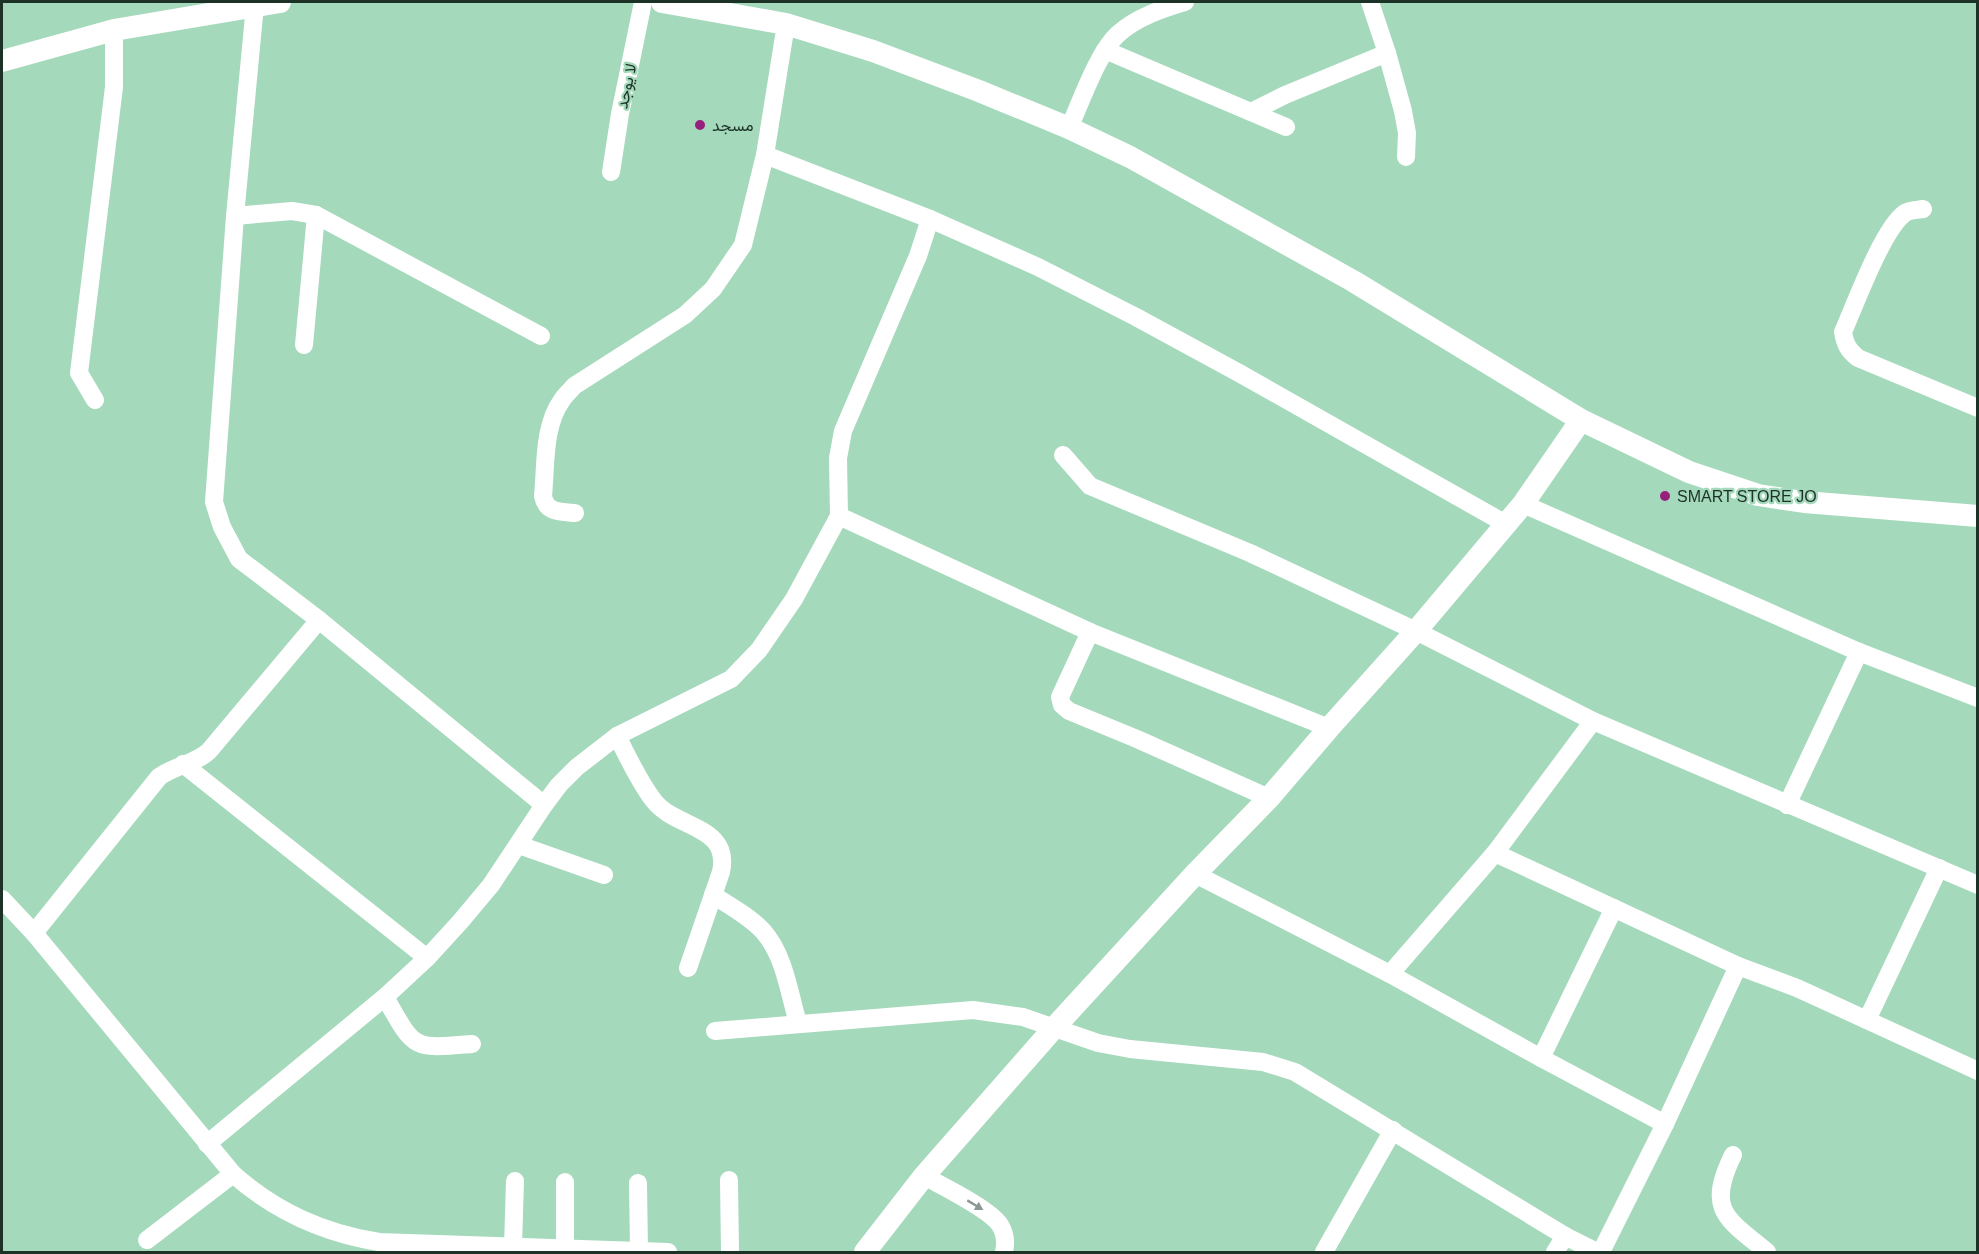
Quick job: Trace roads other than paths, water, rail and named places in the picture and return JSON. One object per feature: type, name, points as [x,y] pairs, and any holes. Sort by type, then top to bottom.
[{"type":"street","points":[[2,61],[114,30],[280,2]]},
{"type":"street","name":"لا يوجد","points":[[611,172],[620,114],[643,2]]},
{"type":"street","points":[[662,2],[786,24],[873,51],[1069,128],[1140,163],[1353,281],[1581,420],[1689,472],[1758,495],[1804,502],[1977,516]]},
{"type":"street","points":[[1069,128],[1105,50],[1117,34],[1131,24],[1158,11],[1185,2]]},
{"type":"street","points":[[1370,2],[1388,53],[1406,122],[1406,157]]},
{"type":"street","points":[[255,5],[235,216],[214,502],[222,527],[239,559],[319,620],[544,805]]},
{"type":"street","points":[[575,513],[554,511],[544,503],[549,433],[554,415],[562,400],[574,386],[686,315],[713,289],[743,244],[765,155],[786,24]]},
{"type":"street","points":[[95,400],[80,373],[114,87],[114,30]]},
{"type":"street","points":[[1105,50],[1286,127]]},
{"type":"street","points":[[1251,112],[1285,95],[1388,53]]},
{"type":"street","points":[[765,155],[930,219],[1038,267],[1136,317],[1506,524]]},
{"type":"street","points":[[1923,209],[1907,212],[1897,220],[1885,237],[1843,332],[1845,344],[1858,357],[1977,408]]},
{"type":"street","points":[[235,216],[292,211],[316,215],[541,336]]},
{"type":"street","points":[[304,345],[316,215]]},
{"type":"street","points":[[207,1144],[385,997],[427,958],[484,892],[519,845],[544,805],[577,767],[617,736],[731,679],[759,650],[794,599],[839,516],[838,458],[843,432],[918,256],[930,219]]},
{"type":"street","points":[[865,1252],[924,1176],[1053,1029],[1195,874],[1269,798],[1416,631],[1523,504],[1581,420]]},
{"type":"street","points":[[1063,455],[1090,486],[1250,554],[1416,631],[1593,721],[1977,885]]},
{"type":"street","points":[[1523,504],[1859,652],[1977,698]]},
{"type":"street","points":[[839,516],[1090,632],[1329,728]]},
{"type":"street","points":[[34,933],[159,777],[202,757],[209,751],[319,620]]},
{"type":"street","points":[[1090,632],[1060,697],[1062,705],[1069,711],[1269,798]]},
{"type":"street","points":[[1787,805],[1859,652]]},
{"type":"street","points":[[1390,974],[1495,853],[1593,721]]},
{"type":"street","points":[[617,736],[649,794],[660,808],[675,818],[709,834],[720,847],[723,864],[688,968]]},
{"type":"street","points":[[183,764],[427,958]]},
{"type":"street","points":[[519,845],[604,875]]},
{"type":"street","points":[[1495,853],[1738,966],[1797,988],[1977,1071]]},
{"type":"street","points":[[1867,1020],[1939,868]]},
{"type":"street","points":[[1195,874],[1390,974],[1665,1124]]},
{"type":"street","points":[[713,895],[754,923],[770,941],[781,963],[798,1023]]},
{"type":"street","points":[[2,898],[34,933],[233,1174],[276,1208],[326,1230],[379,1242],[668,1252]]},
{"type":"street","points":[[1541,1058],[1614,908]]},
{"type":"street","points":[[716,1031],[973,1010],[1023,1017],[1098,1043],[1130,1049],[1263,1062],[1294,1072],[1565,1236],[1599,1252],[1665,1124],[1738,966]]},
{"type":"street","points":[[385,997],[406,1034],[413,1040],[431,1047],[472,1044]]},
{"type":"street","points":[[1324,1252],[1393,1131]]},
{"type":"street","points":[[1733,1155],[1723,1175],[1720,1200],[1731,1222],[1767,1252]]},
{"type":"street","points":[[147,1240],[233,1174]]},
{"type":"street","points":[[924,1176],[995,1219],[1003,1231],[1004,1252]]},
{"type":"street","points":[[729,1180],[730,1252]]},
{"type":"street","points":[[513,1247],[515,1181]]},
{"type":"street","points":[[565,1249],[566,1182]]},
{"type":"street","points":[[638,1183],[639,1251]]},
{"type":"street","points":[[1555,1252],[1565,1236]]},
{"type":"place","name":"مسجد","points":[[700,125]]},
{"type":"place","name":"SMART STORE JO","points":[[1665,496]]}]
